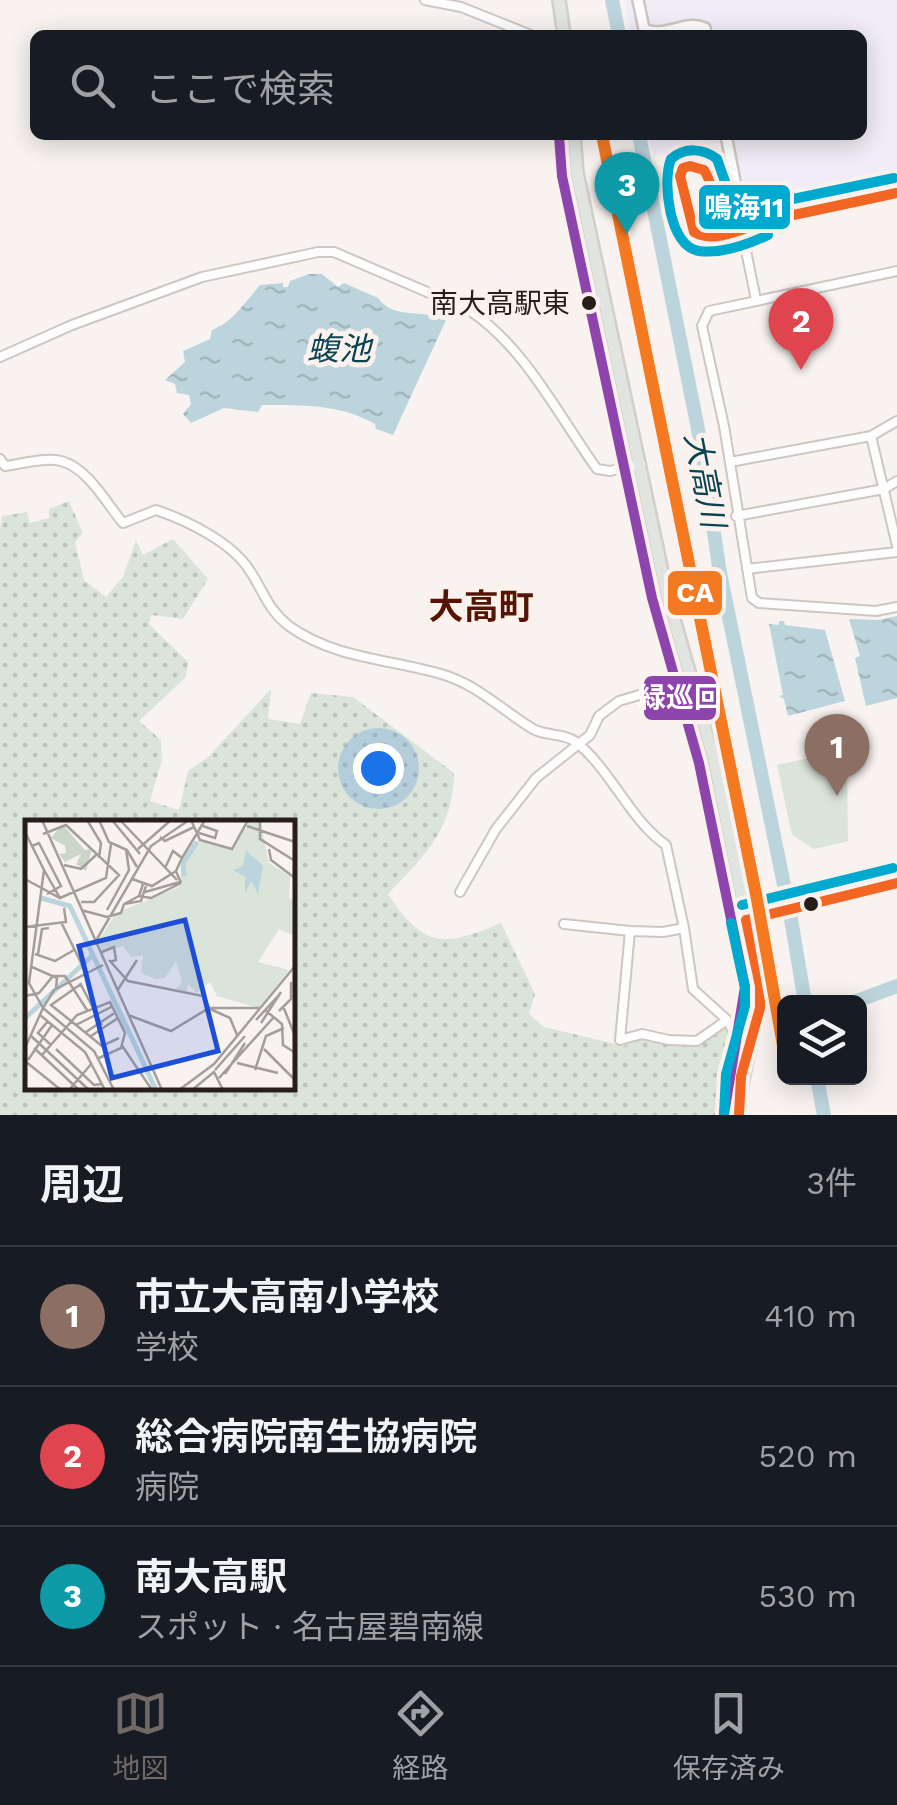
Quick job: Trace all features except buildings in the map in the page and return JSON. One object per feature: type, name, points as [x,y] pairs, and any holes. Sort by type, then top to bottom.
[{"type":"main road","points":[[559,0],[563,30]]},
{"type":"main road","points":[[574,140],[577,173],[667,595],[714,759],[760,986],[760,1008],[746,1054],[738,1115]]},
{"type":"street","points":[[425,0],[462,6],[520,30]]},
{"type":"street","points":[[638,0],[646,30]]},
{"type":"street","points":[[670,30],[695,24],[705,30]]},
{"type":"street","points":[[727,140],[744,222],[897,192]]},
{"type":"street","points":[[756,300],[742,231],[763,221]]},
{"type":"street","points":[[0,357],[72,325],[202,278],[318,252],[334,252],[469,310],[500,332],[595,467],[610,471],[640,464]]},
{"type":"street","points":[[897,271],[709,311],[702,326],[752,598],[759,603],[876,612],[897,607]]},
{"type":"street","points":[[730,462],[871,436],[897,421]]},
{"type":"street","points":[[747,569],[897,548],[871,436]]},
{"type":"street","points":[[0,459],[6,466],[48,461],[71,465],[123,523],[156,510],[185,520],[240,559],[250,569],[268,607],[301,633],[371,661],[443,674],[490,698],[534,730],[577,743],[648,832],[666,845],[693,989],[727,1020],[746,1054]]},
{"type":"street","points":[[736,516],[884,489],[897,481]]},
{"type":"street","points":[[460,892],[496,829],[536,778],[590,735],[599,716],[620,700],[693,679]]},
{"type":"street","points":[[746,920],[896,883],[897,895]]},
{"type":"street","points":[[564,924],[630,931],[684,928]]},
{"type":"street","points":[[630,931],[620,1040],[642,1034],[697,1041],[727,1020]]},
{"type":"shaded area","points":[[625,0],[897,0],[897,182],[757,212],[748,204],[732,140],[867,140],[867,30],[630,30]]},
{"type":"shaded area","points":[[650,140],[732,140],[653,156]]},
{"type":"shaded area","points":[[69,501],[83,533],[75,542],[84,580],[106,597],[123,577],[136,540],[143,555],[173,539],[208,579],[183,619],[151,615],[149,624],[188,662],[186,677],[139,721],[161,740],[162,760],[150,801],[179,810],[188,771],[208,757],[271,689],[268,719],[300,724],[311,693],[353,697],[454,773],[442,826],[425,854],[388,894],[401,912],[425,934],[437,938],[464,936],[501,923],[535,994],[529,1014],[544,1027],[624,1046],[640,1036],[697,1044],[725,1024],[739,1046],[728,1115],[0,1115],[0,530],[2,516],[27,512],[30,523],[49,518],[49,509]]},
{"type":"shaded area","points":[[831,753],[833,760],[847,760],[848,841],[814,849],[792,835],[777,765]]},
{"type":"water","name":"蝮池","points":[[322,274],[338,287],[344,283],[378,298],[393,310],[446,320],[393,435],[376,429],[375,424],[362,417],[306,406],[262,405],[258,412],[224,408],[191,423],[183,414],[191,404],[189,395],[177,393],[175,384],[165,380],[185,362],[183,351],[210,339],[212,330],[232,317],[260,285],[283,283],[283,287],[288,287],[290,281]]},
{"type":"water","points":[[897,616],[897,698],[866,706],[855,658],[860,656],[849,619]]},
{"type":"water","points":[[779,621],[825,630],[845,701],[788,716],[784,699],[779,696],[783,695],[769,624],[779,625]]},
{"type":"waterway","name":"大高川","points":[[612,0],[618,30]]},
{"type":"waterway","name":"大高川","points":[[640,140],[804,995]]},
{"type":"waterway","points":[[867,997],[897,986]]},
{"type":"waterway","name":"大高川","points":[[818,1085],[824,1115]]},
{"type":"transit line","name":"緑巡回","points":[[559,140],[562,176],[652,598],[699,763],[745,987],[724,1114]]},
{"type":"transit line","name":"CA","points":[[603,140],[777,1012]]},
{"type":"transit line","name":"鳴海11","points":[[768,235],[716,251],[689,247],[670,212],[667,182],[671,159],[694,150],[717,159],[728,190],[722,210],[894,178]]},
{"type":"transit line","points":[[690,166],[704,170],[710,185],[706,222],[719,225],[770,220],[722,235],[694,232],[680,176],[683,168],[690,166]]},
{"type":"transit line","points":[[897,193],[770,220],[892,194],[897,193]]},
{"type":"transit line","name":"鳴海11","points":[[742,905],[893,868]]},
{"type":"transit line","points":[[746,920],[897,883]]},
{"type":"transit line","points":[[739,1115],[741,1076],[760,1008],[760,986],[746,920]]},
{"type":"transit line","name":"鳴海11","points":[[724,1114],[726,1074],[745,1006],[731,923]]},
{"type":"place","name":"南大高駅","points":[[627,234]]},
{"type":"place","name":"南大高駅東","points":[[589,303]]},
{"type":"place","name":"総合病院南生協病院","points":[[801,370]]},
{"type":"place","name":"市立大高南小学校","points":[[837,796]]},
{"type":"district","name":"大高町","points":[[481,607]]}]
